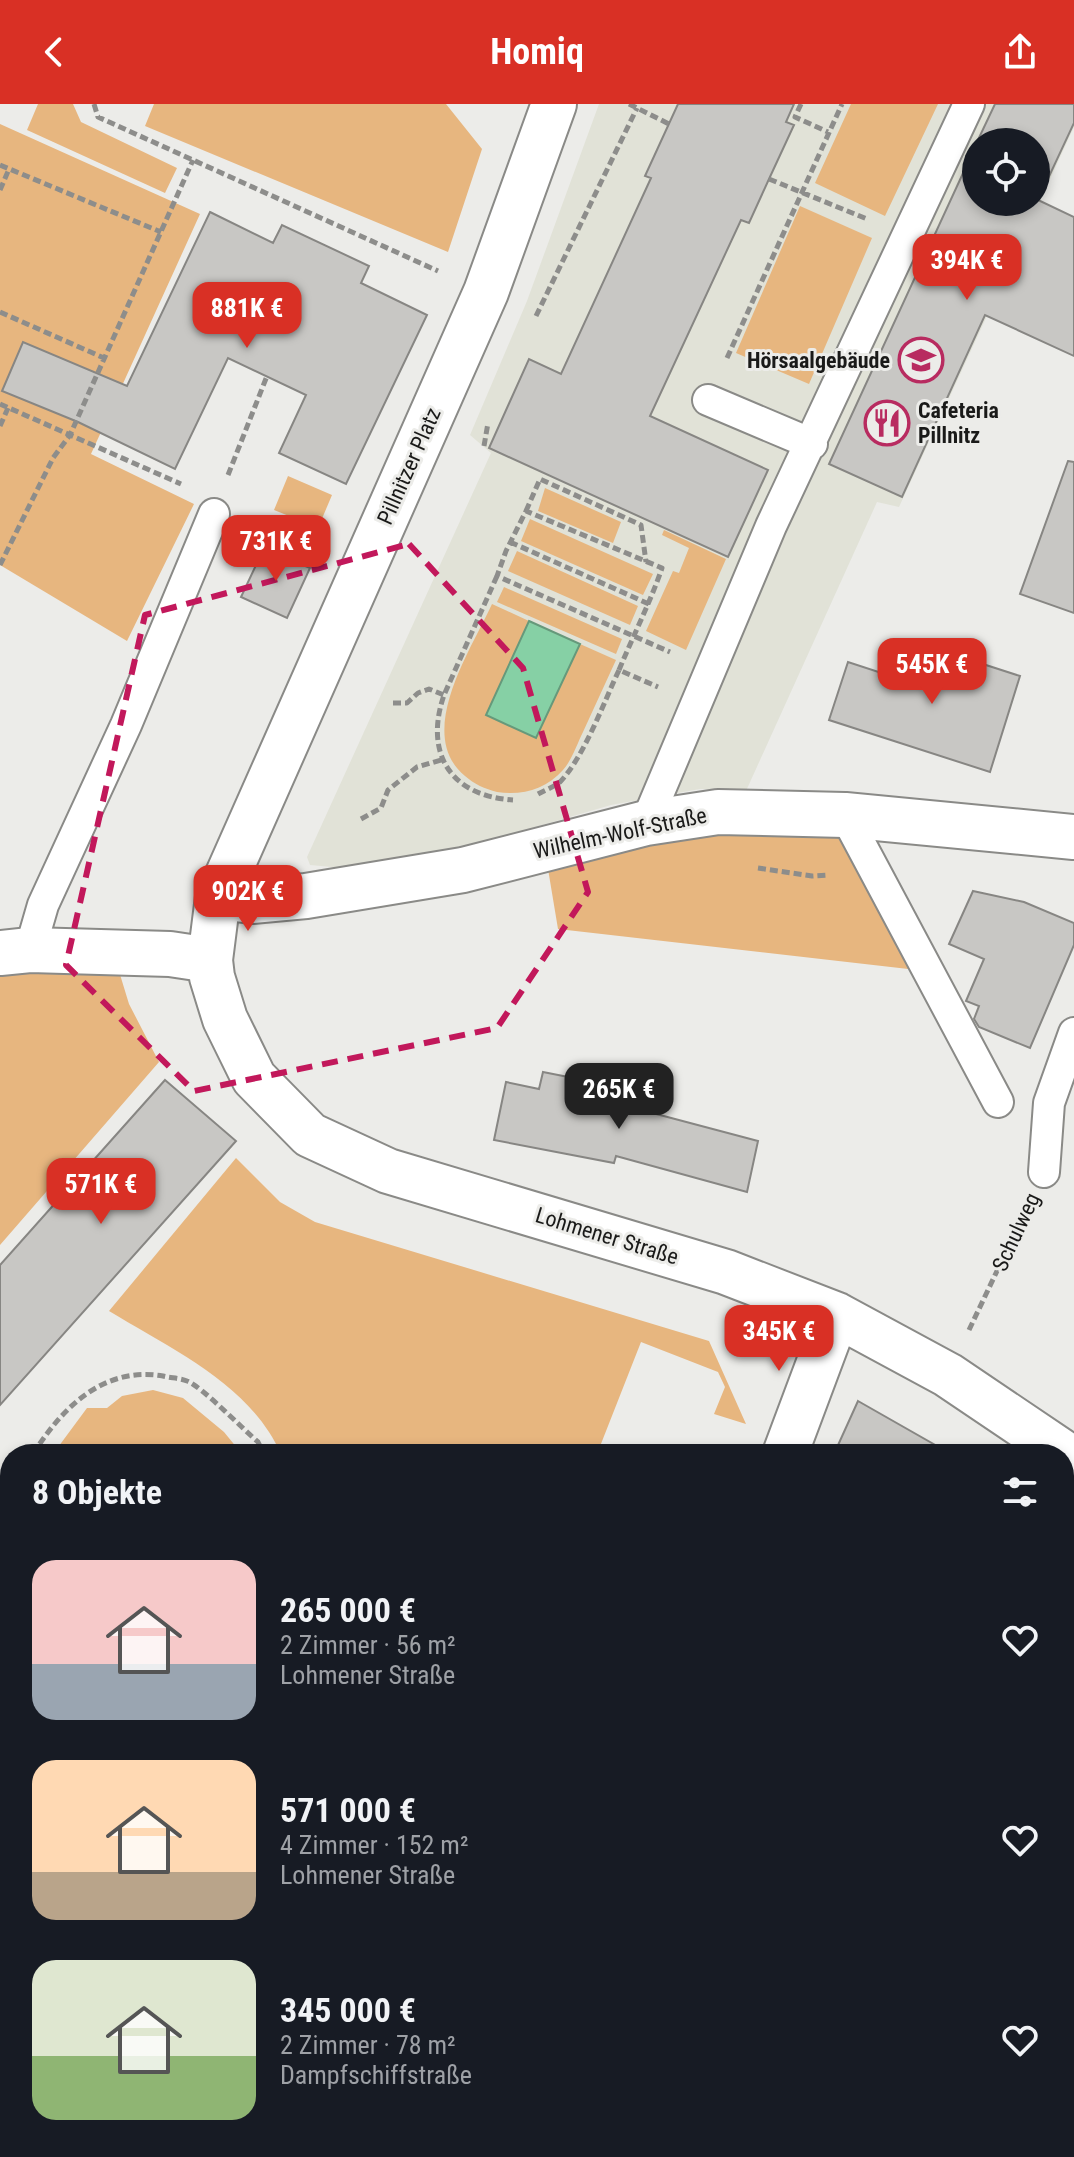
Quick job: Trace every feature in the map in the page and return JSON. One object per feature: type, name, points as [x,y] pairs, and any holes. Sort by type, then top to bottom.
[{"type":"main road","name":"Pillnitzer Platz","points":[[210,960],[218,897],[486,292],[554,104]]},
{"type":"main road","name":"Wilhelm-Wolf-Straße","points":[[218,897],[252,901],[306,896],[448,872],[646,823],[718,812],[845,815],[1073,834]]},
{"type":"main road","points":[[15,952],[170,954],[210,960]]},
{"type":"main road","name":"Lohmener Straße","points":[[210,960],[225,1019],[254,1078],[310,1135],[388,1171],[726,1272],[837,1315],[948,1375],[1050,1444]]},
{"type":"main road","points":[[789,1444],[837,1315]]},
{"type":"lane","points":[[646,823],[771,526],[969,104]]},
{"type":"lane","points":[[708,400],[812,444]]},
{"type":"lane","points":[[15,952],[43,905],[126,725],[216,508]]},
{"type":"lane","points":[[845,815],[998,1102]]},
{"type":"lane","name":"Schulweg","points":[[1044,1172],[1049,1103],[1074,1033]]},
{"type":"path","points":[[94,104],[98,117],[486,292]]},
{"type":"path","points":[[629,104],[669,124]]},
{"type":"path","points":[[801,104],[795,117],[828,132]]},
{"type":"path","points":[[731,348],[842,104]]},
{"type":"path","points":[[530,329],[637,108]]},
{"type":"path","points":[[0,565],[53,458],[70,435],[193,160]]},
{"type":"path","points":[[0,165],[161,232]]},
{"type":"path","points":[[0,190],[9,169]]},
{"type":"path","points":[[769,179],[816,199]]},
{"type":"path","points":[[0,312],[104,358]]},
{"type":"path","points":[[0,404],[70,435],[216,508],[267,376]]},
{"type":"path","points":[[0,426],[8,408]]},
{"type":"path","points":[[484,446],[490,412]]},
{"type":"path","points":[[523,798],[511,800],[484,796],[459,782],[441,760],[438,712],[540,479],[641,525],[646,562]]},
{"type":"path","points":[[526,511],[662,568],[649,604],[588,737],[559,783],[535,796]]},
{"type":"path","points":[[510,542],[649,604]]},
{"type":"path","points":[[497,576],[710,669]]},
{"type":"path","points":[[619,670],[696,703]]},
{"type":"path","points":[[393,703],[407,703],[418,693],[429,689],[444,695]]},
{"type":"path","points":[[361,819],[381,808],[388,790],[417,767],[441,760]]},
{"type":"path","name":"Schulweg","points":[[948,1375],[1044,1172]]},
{"type":"path","points":[[39,1444],[50,1427],[87,1390],[125,1375],[152,1374],[189,1381],[259,1444]]},
{"type":"highlighted area","points":[[409,544],[523,668],[588,892],[497,1028],[194,1091],[66,965],[145,615]]},
{"type":"shaded area","points":[[38,104],[73,104],[81,122],[177,168],[165,193],[27,130]]},
{"type":"shaded area","points":[[154,104],[446,104],[482,149],[448,252],[145,126]]},
{"type":"shaded area","points":[[599,104],[1074,104],[1074,127],[1050,179],[1050,128],[962,128],[962,216],[1033,216],[899,507],[877,502],[746,791],[700,789],[611,805],[474,845],[343,868],[310,865],[307,857],[491,453],[470,435],[527,301]]},
{"type":"shaded area","points":[[851,104],[938,104],[885,216],[815,183]]},
{"type":"shaded area","points":[[0,124],[200,214],[91,454],[194,504],[127,641],[0,565]]},
{"type":"shaded area","points":[[800,206],[872,238],[809,384],[736,353]]},
{"type":"shaded area","points":[[288,476],[332,495],[313,540],[295,532],[299,520],[274,510]]},
{"type":"shaded area","points":[[545,488],[621,522],[613,543],[538,511]]},
{"type":"shaded area","points":[[530,519],[653,574],[643,595],[521,541]]},
{"type":"shaded area","points":[[664,530],[726,559],[686,650],[646,631],[673,571],[679,573],[689,548],[662,535]]},
{"type":"shaded area","points":[[517,551],[638,606],[630,625],[508,571]]},
{"type":"shaded area","points":[[504,587],[622,639],[616,654],[497,602]]},
{"type":"shaded area","points":[[492,604],[529,621],[487,715],[536,737],[580,644],[616,660],[566,766],[549,782],[524,792],[497,792],[472,781],[451,758],[445,738],[446,715],[452,692]]},
{"type":"shaded area","points":[[529,621],[580,644],[536,738],[486,715]]},
{"type":"shaded area","points":[[744,830],[845,835],[917,970],[558,929],[548,869],[604,851]]},
{"type":"shaded area","points":[[111,945],[129,1004],[159,1062],[0,1245],[0,947]]},
{"type":"shaded area","points":[[236,1158],[280,1202],[315,1222],[709,1341],[746,1424],[714,1414],[725,1387],[718,1372],[641,1342],[601,1444],[275,1444],[250,1407],[207,1370],[109,1311]]},
{"type":"shaded area","points":[[153,1390],[183,1398],[234,1444],[60,1444],[87,1408],[107,1408],[122,1396]]},
{"type":"building","points":[[678,104],[794,104],[786,122],[794,125],[749,223],[741,220],[650,416],[768,470],[728,557],[489,448],[529,359],[561,374],[651,178],[645,176]]},
{"type":"building","name":"Hörsaalgebäude","points":[[995,104],[1074,104],[1074,123],[1050,174],[1050,128],[984,128]]},
{"type":"building","name":"Hörsaalgebäude","points":[[962,175],[962,216],[1050,216],[1050,206],[1074,217],[1074,356],[985,315],[902,497],[829,464]]},
{"type":"building","points":[[210,212],[273,243],[282,225],[369,266],[361,283],[427,315],[346,484],[279,453],[306,395],[228,358],[175,469],[78,422],[2,391],[23,342],[127,386]]},
{"type":"building","points":[[1068,461],[1074,462],[1074,613],[1020,594]]},
{"type":"building","points":[[264,548],[310,568],[287,618],[241,597]]},
{"type":"building","points":[[921,644],[1020,676],[990,772],[829,720],[848,662],[909,682]]},
{"type":"building","points":[[973,891],[1024,902],[1074,923],[1074,945],[1030,1048],[979,1027],[974,1019],[979,1006],[966,1001],[984,959],[949,944]]},
{"type":"building","points":[[543,1072],[629,1089],[626,1106],[758,1141],[747,1192],[616,1156],[614,1163],[494,1140],[506,1082],[539,1089]]},
{"type":"building","points":[[165,1080],[236,1141],[0,1405],[0,1265]]},
{"type":"building","points":[[858,1401],[933,1444],[839,1444]]},
{"type":"place","name":"Hörsaalgebäude","points":[[921,360]]},
{"type":"place","name":"Cafeteria Pillnitz","points":[[887,423]]}]
